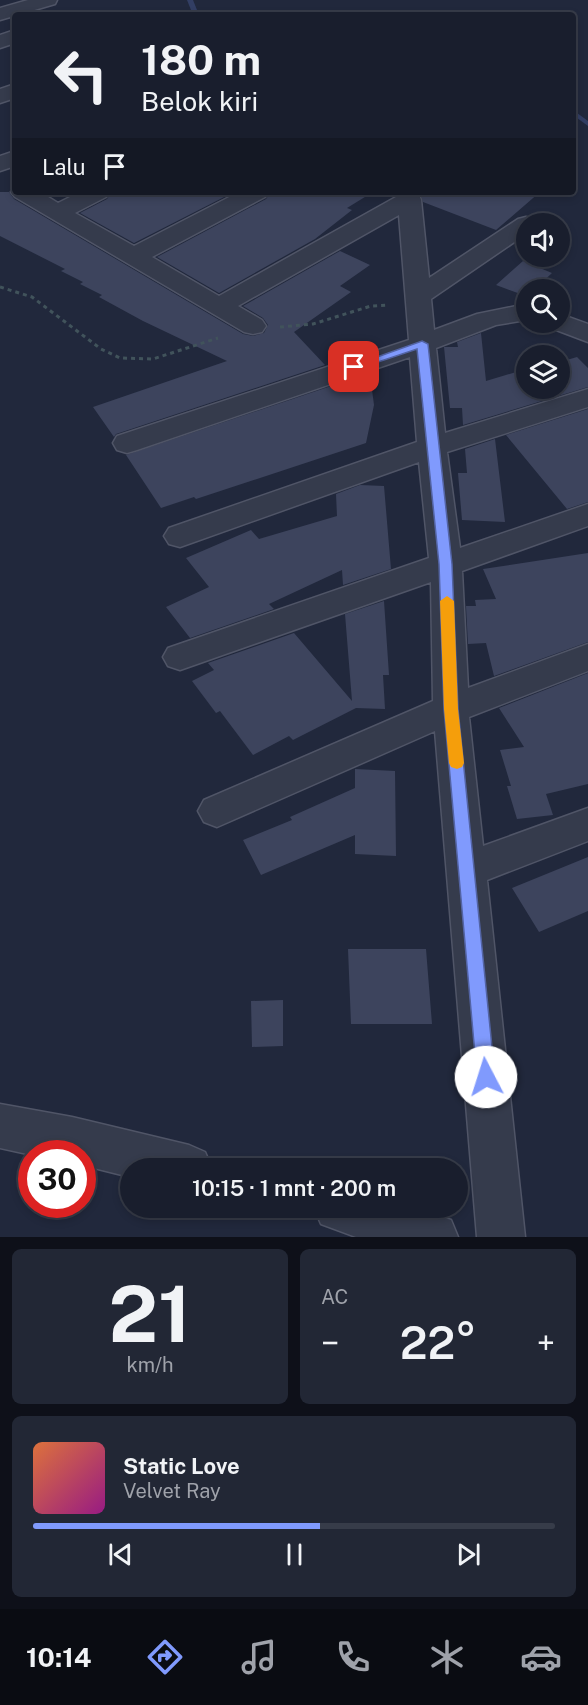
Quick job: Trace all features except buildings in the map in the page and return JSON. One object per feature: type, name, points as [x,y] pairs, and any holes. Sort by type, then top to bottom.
[{"type":"street","points":[[0,14],[49,0],[58,12]]},
{"type":"street","points":[[28,195],[253,326]]},
{"type":"street","points":[[58,212],[92,195]]},
{"type":"street","points":[[134,256],[251,195]]},
{"type":"street","points":[[220,306],[408,196],[432,447],[446,564],[451,709],[501,1237]]},
{"type":"street","points":[[419,302],[516,232]]},
{"type":"street","points":[[127,443],[502,315],[516,313]]},
{"type":"street","points":[[570,326],[588,334]]},
{"type":"street","points":[[180,536],[432,447],[588,398]]},
{"type":"street","points":[[180,657],[588,515]]},
{"type":"street","points":[[217,812],[451,709],[588,657]]},
{"type":"street","points":[[466,870],[588,824]]},
{"type":"street","points":[[0,1126],[147,1158]]},
{"type":"street","points":[[370,1218],[434,1237]]},
{"type":"path","points":[[0,287],[32,297],[101,349],[120,358],[132,360],[153,359],[253,326],[291,327],[344,316],[366,306],[419,302]]},
{"type":"waterway","points":[[190,0],[195,12]]},
{"type":"waterway","points":[[576,114],[588,124]]},
{"type":"slow traffic","points":[[447,601],[451,709],[457,763]]},
{"type":"route","points":[[354,367],[422,344],[436,492],[446,564],[451,709],[486,1077]]}]
